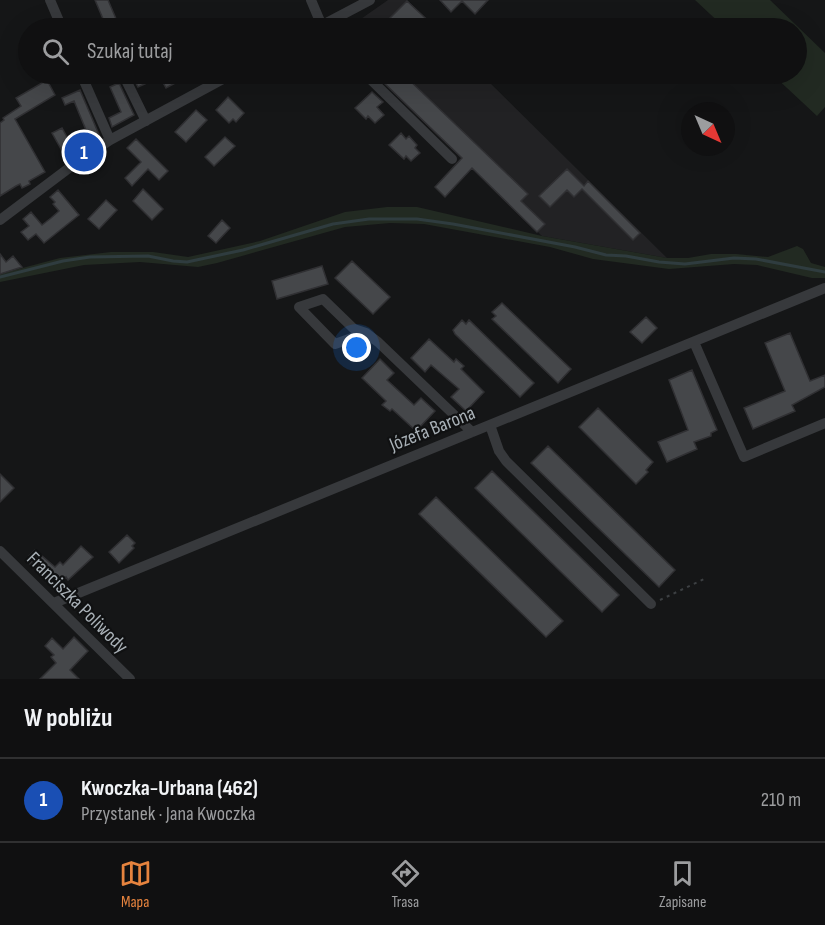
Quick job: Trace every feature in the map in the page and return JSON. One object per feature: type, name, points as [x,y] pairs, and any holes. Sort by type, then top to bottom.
[{"type":"street","points":[[50,0],[58,18]]},
{"type":"street","points":[[311,0],[316,18]]},
{"type":"street","points":[[336,18],[370,0]]},
{"type":"street","points":[[85,84],[110,140]]},
{"type":"street","points":[[128,84],[146,121]]},
{"type":"street","points":[[0,220],[110,140],[214,84]]},
{"type":"street","points":[[376,84],[452,159]]},
{"type":"street","name":"Józefa Barona","points":[[54,603],[825,288]]},
{"type":"street","points":[[366,333],[335,344],[299,307],[323,299],[354,329],[366,333],[378,342],[472,432]]},
{"type":"street","points":[[694,342],[744,457],[825,423]]},
{"type":"street","points":[[490,424],[499,452],[506,462],[651,604]]},
{"type":"street","name":"Franciszka Poliwody","points":[[0,551],[130,679]]},
{"type":"path","points":[[651,604],[704,579]]},
{"type":"shaded area","points":[[388,0],[407,0],[426,18],[362,18]]},
{"type":"shaded area","points":[[695,0],[770,0],[789,18],[714,18]]},
{"type":"shaded area","points":[[807,36],[825,53],[825,107],[817,116],[783,84],[807,84]]},
{"type":"shaded area","points":[[384,84],[491,84],[667,258],[542,236]]},
{"type":"shaded area","points":[[387,207],[417,207],[542,236],[667,258],[688,258],[711,254],[768,257],[797,246],[803,249],[811,263],[825,267],[825,278],[812,278],[757,265],[734,264],[669,269],[593,259],[550,247],[424,224],[390,223],[345,227],[198,267],[140,262],[84,265],[0,282],[0,274],[60,258],[111,252],[153,252],[188,257],[260,241],[345,212]]},
{"type":"building","points":[[95,0],[108,0],[116,18],[103,18]]},
{"type":"building","points":[[440,0],[488,0],[475,14],[462,1],[451,12]]},
{"type":"building","points":[[407,1],[425,18],[390,18]]},
{"type":"building","points":[[40,84],[49,84],[55,95],[15,119],[45,172],[29,181],[30,184],[22,188],[20,184],[0,196],[0,123],[4,120],[3,118],[21,106],[16,98]]},
{"type":"building","points":[[119,84],[134,115],[112,127],[109,118],[121,112],[110,87]]},
{"type":"building","points":[[385,84],[413,84],[528,194],[521,201],[545,224],[537,232],[472,168],[445,197],[435,187],[462,158]]},
{"type":"building","points":[[80,90],[100,137],[66,158],[52,133],[62,128],[71,144],[88,135],[74,101],[65,105],[62,98]]},
{"type":"building","points":[[372,92],[383,102],[377,107],[384,115],[375,123],[368,116],[366,119],[355,108]]},
{"type":"building","points":[[228,97],[244,113],[236,122],[233,119],[229,123],[216,110]]},
{"type":"building","points":[[196,110],[207,120],[186,142],[175,132]]},
{"type":"building","points":[[401,133],[406,139],[409,136],[417,145],[415,148],[420,153],[411,161],[406,156],[404,159],[389,145]]},
{"type":"building","points":[[225,137],[235,146],[214,166],[205,157]]},
{"type":"building","points":[[136,139],[168,171],[159,180],[148,169],[132,186],[125,178],[141,162],[127,148]]},
{"type":"building","points":[[567,169],[584,186],[588,181],[640,233],[633,240],[582,189],[574,197],[567,190],[550,207],[539,196]]},
{"type":"building","points":[[143,189],[163,209],[152,220],[133,201]]},
{"type":"building","points":[[58,190],[79,215],[44,243],[36,234],[28,240],[21,232],[29,226],[23,219],[31,212],[42,225],[51,218],[59,211],[50,197]]},
{"type":"building","points":[[106,200],[117,210],[99,229],[88,219]]},
{"type":"building","points":[[222,220],[230,228],[216,243],[208,236]]},
{"type":"building","points":[[0,254],[6,262],[13,256],[22,267],[0,274]]},
{"type":"building","points":[[352,261],[390,297],[373,314],[335,278]]},
{"type":"building","points":[[322,266],[328,284],[277,299],[272,281]]},
{"type":"building","points":[[502,303],[571,369],[558,383],[492,319],[496,316],[492,312]]},
{"type":"building","points":[[646,317],[657,328],[642,343],[630,332]]},
{"type":"building","points":[[462,320],[466,324],[469,320],[534,383],[520,397],[455,334],[453,330]]},
{"type":"building","points":[[790,333],[810,381],[825,375],[825,387],[792,405],[795,411],[753,429],[744,408],[785,391],[765,343]]},
{"type":"building","points":[[429,339],[454,362],[456,359],[464,366],[461,369],[484,392],[466,411],[451,397],[459,389],[431,365],[425,372],[411,358]]},
{"type":"building","points":[[380,359],[394,373],[387,380],[414,405],[421,398],[435,411],[416,431],[392,409],[390,411],[382,405],[386,401],[362,378]]},
{"type":"building","points":[[692,370],[717,430],[711,433],[711,436],[694,442],[697,449],[667,462],[658,442],[688,430],[669,380]]},
{"type":"building","points":[[598,408],[653,462],[646,470],[648,472],[636,484],[579,427]]},
{"type":"building","points":[[548,446],[675,570],[659,587],[531,463]]},
{"type":"building","points":[[492,471],[619,595],[602,612],[475,488]]},
{"type":"building","points":[[0,474],[14,488],[0,502]]},
{"type":"building","points":[[436,497],[563,621],[546,637],[419,514]]},
{"type":"building","points":[[127,535],[135,543],[132,546],[134,548],[119,563],[109,552]]},
{"type":"building","points":[[81,546],[93,557],[68,580],[66,577],[55,588],[30,564],[33,560],[29,556],[35,550],[55,567],[60,562],[63,565]]},
{"type":"building","points":[[74,637],[88,651],[70,670],[79,679],[40,679],[56,663],[51,657],[54,655],[45,646],[52,638],[63,649]]},
{"type":"waterway","points":[[0,277],[63,261],[90,257],[148,256],[187,262],[243,250],[333,224],[369,219],[417,219],[453,224],[606,255],[659,262],[685,264],[734,258],[756,259],[825,272]]},
{"type":"place","name":"Kwoczka-Urbana (462)","points":[[84,152]]}]
